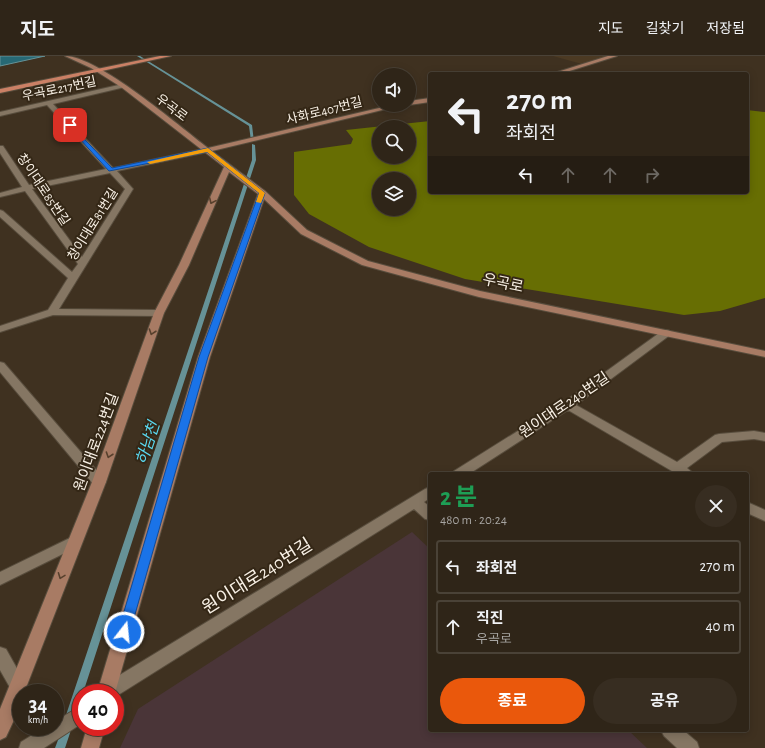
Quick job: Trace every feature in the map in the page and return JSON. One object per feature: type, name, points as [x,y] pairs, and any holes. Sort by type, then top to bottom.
[{"type":"main road","points":[[131,62],[150,56]]},
{"type":"main road","points":[[0,85],[168,56]]},
{"type":"main road","points":[[12,89],[95,69]]},
{"type":"street","name":"우곡로","points":[[68,56],[95,69],[123,86],[260,191],[304,232],[365,263],[479,294],[765,354]]},
{"type":"street","points":[[561,72],[614,56]]},
{"type":"street","name":"우곡로217번길","points":[[0,114],[123,86]]},
{"type":"street","points":[[0,91],[12,89]]},
{"type":"street","points":[[416,102],[428,100]]},
{"type":"street","name":"창이대로81번길","points":[[49,103],[129,189],[52,312]]},
{"type":"street","name":"사화로407번길","points":[[208,150],[372,112]]},
{"type":"street","name":"창이대로85번길","points":[[0,148],[65,243],[82,263]]},
{"type":"street","points":[[0,194],[208,150]]},
{"type":"street","name":"원이대로224번길","points":[[19,684],[99,482],[159,313],[184,265],[230,168]]},
{"type":"street","points":[[109,684],[204,357],[260,191]]},
{"type":"street","points":[[0,213],[74,278]]},
{"type":"street","points":[[0,329],[52,312],[159,313]]},
{"type":"street","name":"원이대로240번길","points":[[462,472],[568,405],[666,333]]},
{"type":"street","points":[[0,365],[99,482]]},
{"type":"street","points":[[568,405],[682,471],[719,438],[754,435],[765,437]]},
{"type":"street","name":"원이대로240번길","points":[[121,684],[428,493]]},
{"type":"street","points":[[415,502],[428,513]]},
{"type":"street","points":[[749,508],[765,516]]},
{"type":"street","points":[[0,579],[74,542]]},
{"type":"street","points":[[0,654],[17,684]]},
{"type":"street","name":"원이대로224번길","points":[[0,732],[12,701]]},
{"type":"street","points":[[28,748],[72,720]]},
{"type":"street","points":[[672,732],[690,748]]},
{"type":"street","points":[[90,748],[93,736]]},
{"type":"shaded area","points":[[553,56],[608,56],[582,64]]},
{"type":"shaded area","points":[[749,110],[765,112],[765,298],[720,311],[684,315],[465,279],[369,247],[309,214],[294,195],[294,152],[351,144],[353,139],[346,130],[372,127],[372,164],[416,164],[416,122],[428,121],[428,194],[749,194]]},
{"type":"shaded area","points":[[412,532],[428,547],[428,732],[630,732],[647,748],[120,748],[138,709]]},
{"type":"water","points":[[0,56],[45,56],[0,66]]},
{"type":"waterway","points":[[138,56],[251,126],[253,141]]},
{"type":"waterway","name":"하남천","points":[[70,718],[254,160],[253,145]]},
{"type":"waterway","name":"하남천","points":[[60,748],[67,727]]},
{"type":"slow traffic","points":[[150,162],[208,150],[262,193],[259,202]]},
{"type":"route","points":[[70,125],[111,170],[208,150],[262,193],[204,357],[124,632]]}]
